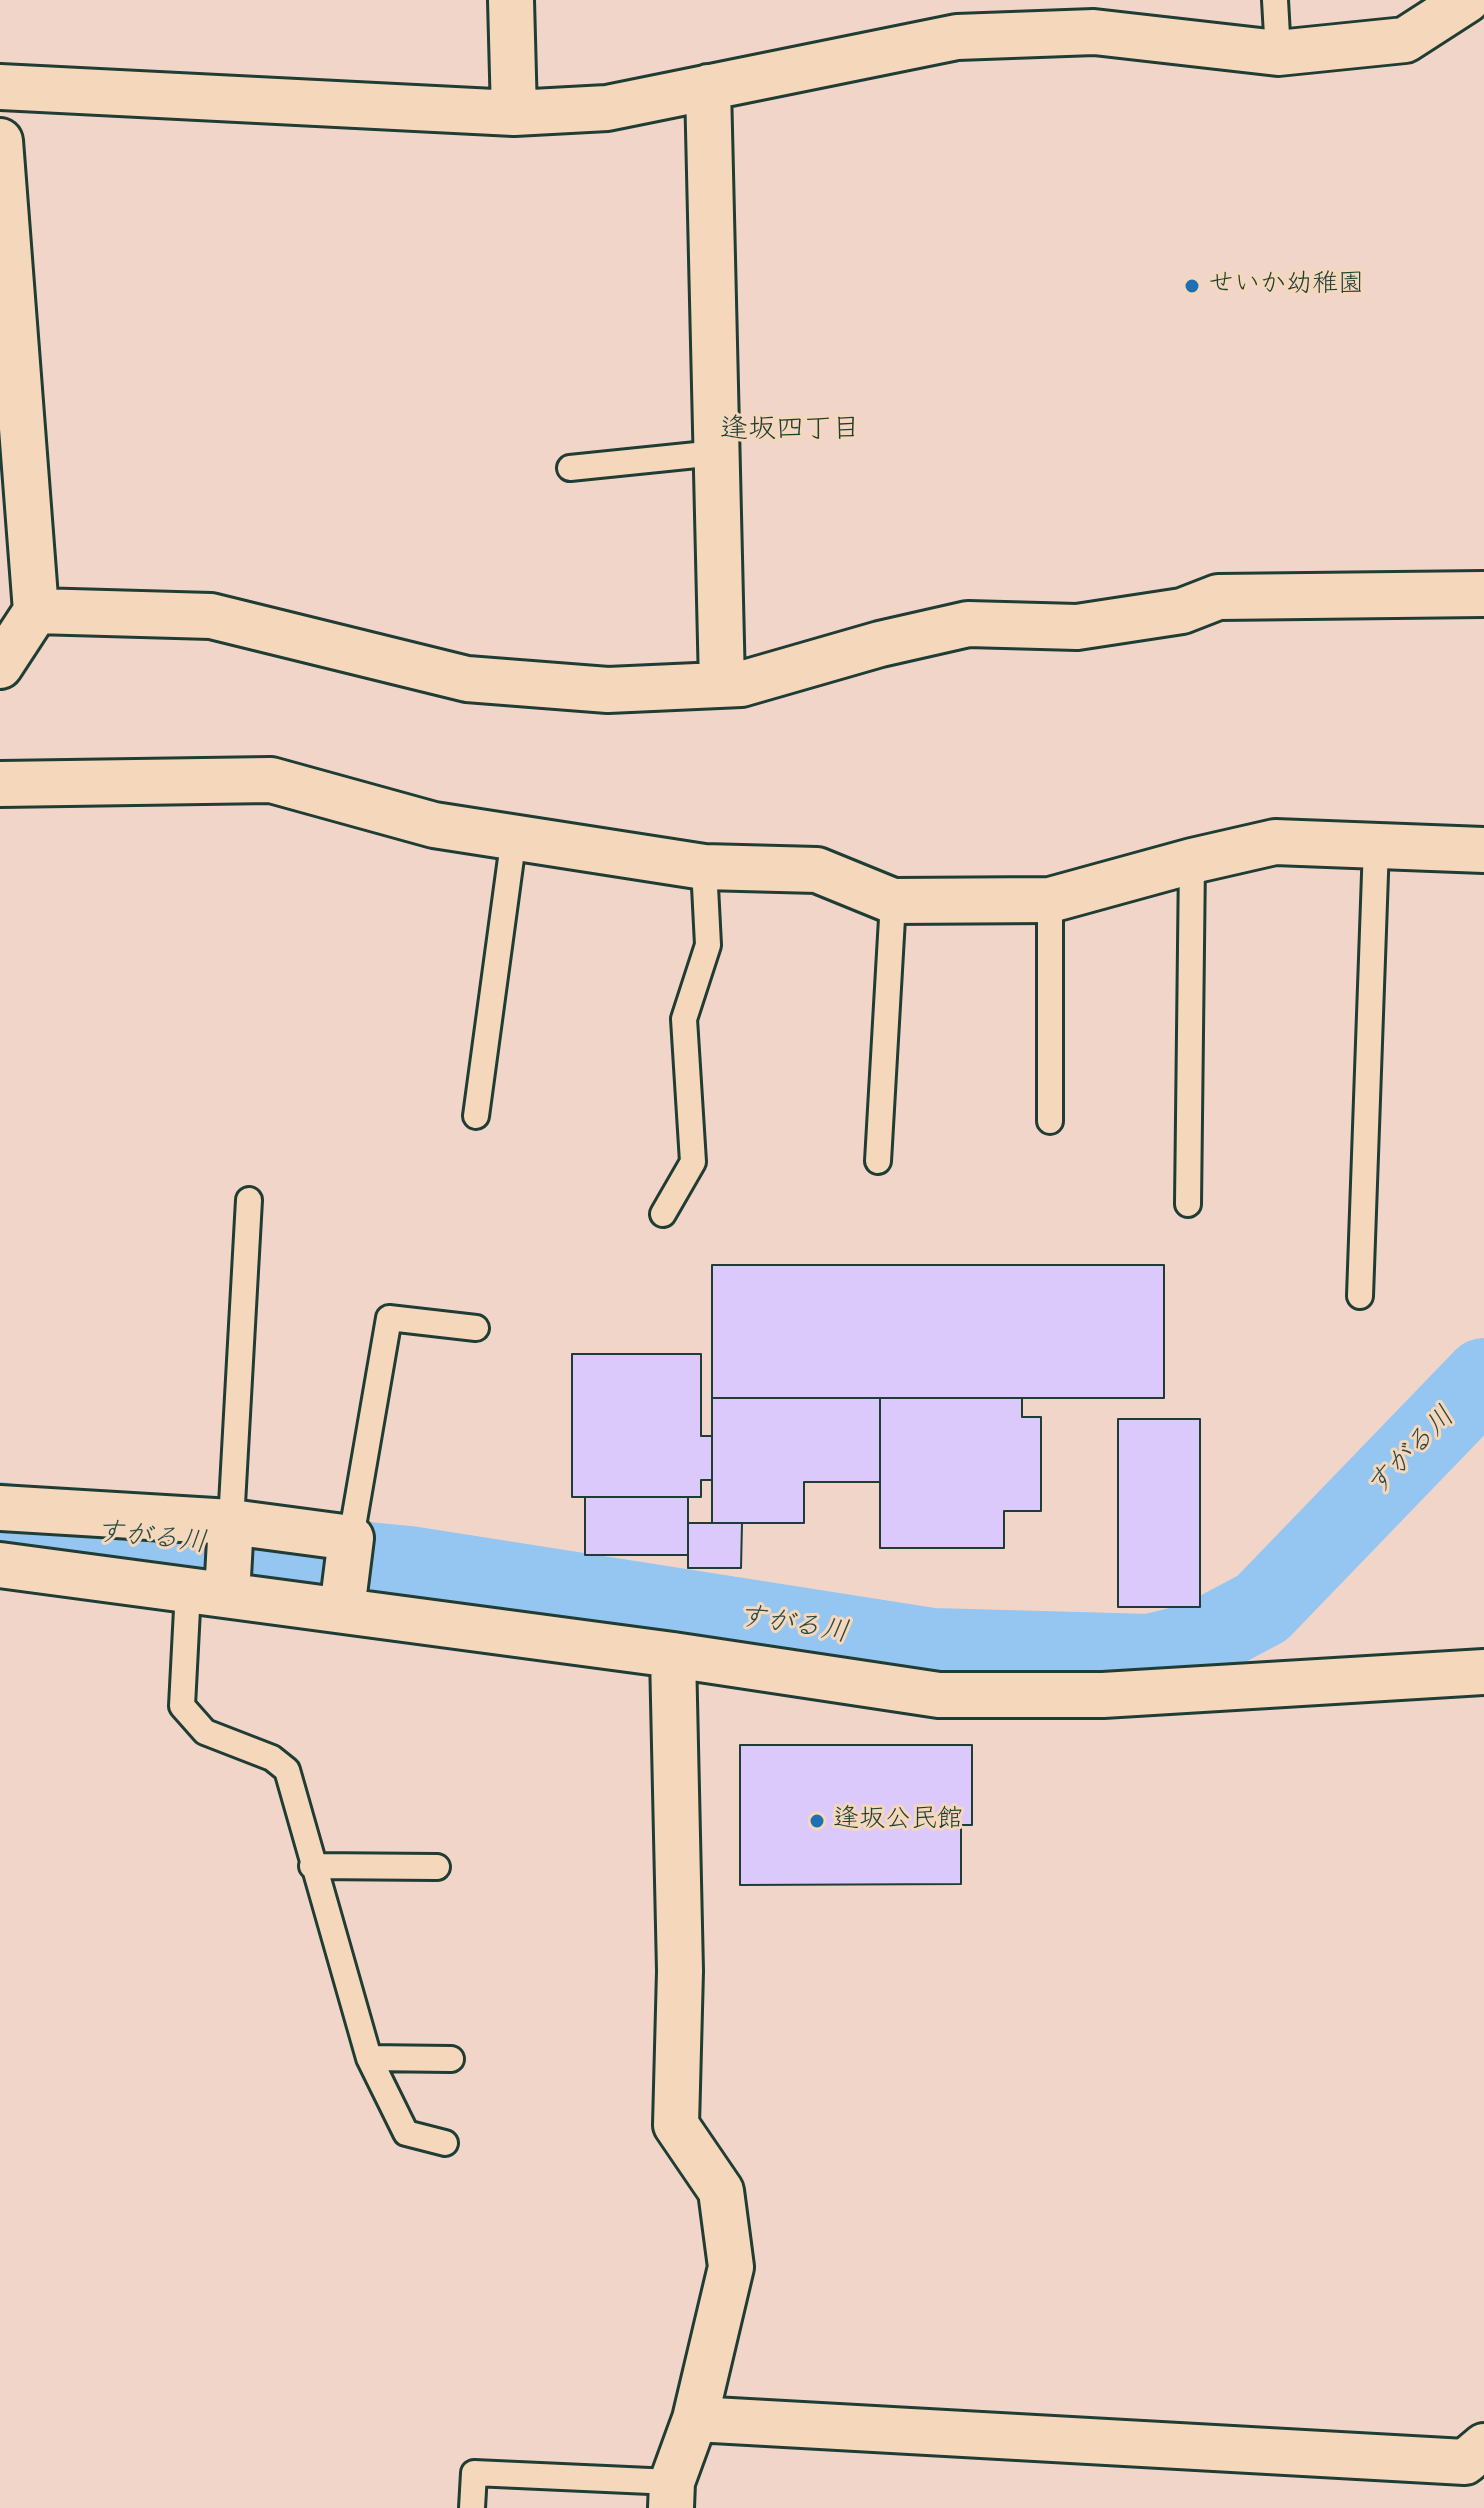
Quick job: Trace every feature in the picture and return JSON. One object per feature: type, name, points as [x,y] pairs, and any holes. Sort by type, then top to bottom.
[{"type":"street","points":[[511,0],[514,113]]},
{"type":"street","points":[[0,87],[514,113],[607,108],[957,37],[1094,32],[1278,53],[1405,40],[1467,0]]},
{"type":"street","points":[[708,87],[722,685]]},
{"type":"street","points":[[0,141],[36,611],[0,666]]},
{"type":"street","points":[[36,611],[211,616],[467,679],[608,690],[741,684],[880,644],[968,624],[1077,627],[1182,611],[1218,597],[1484,594]]},
{"type":"street","points":[[0,784],[271,780],[434,825],[704,867],[817,870],[893,901],[1050,900],[1275,842],[1484,850]]},
{"type":"street","points":[[0,1508],[221,1563],[347,1569]]},
{"type":"street","points":[[0,1565],[221,1563],[347,1569],[673,1655],[939,1695],[1103,1695],[1484,1672]]},
{"type":"street","points":[[671,2495],[695,2419],[731,2267],[721,2191],[676,2125],[680,1971],[673,1655]]},
{"type":"street","points":[[695,2419],[1465,2462],[1484,2446]]},
{"type":"lane","points":[[1275,0],[1278,53]]},
{"type":"lane","points":[[570,468],[716,453]]},
{"type":"lane","points":[[476,1116],[514,836]]},
{"type":"lane","points":[[1360,1296],[1376,846]]},
{"type":"lane","points":[[1188,1204],[1192,861]]},
{"type":"lane","points":[[663,1214],[693,1162],[684,1019],[708,945],[704,867]]},
{"type":"lane","points":[[1050,900],[1050,1121]]},
{"type":"lane","points":[[878,1161],[893,901]]},
{"type":"lane","points":[[249,1200],[221,1563],[182,1706],[205,1732],[272,1758],[287,1770],[369,2058],[406,2133],[445,2143]]},
{"type":"lane","points":[[347,1569],[389,1318],[476,1328]]},
{"type":"lane","points":[[312,1866],[437,1867]]},
{"type":"lane","points":[[369,2058],[451,2059]]},
{"type":"lane","points":[[472,2508],[474,2473],[671,2495]]},
{"type":"building","points":[[712,1265],[1164,1265],[1164,1398],[712,1398]]},
{"type":"building","points":[[572,1354],[701,1354],[701,1436],[712,1436],[712,1480],[701,1480],[701,1497],[572,1497]]},
{"type":"building","points":[[712,1398],[880,1398],[880,1482],[804,1482],[804,1523],[712,1523]]},
{"type":"building","points":[[880,1398],[1022,1398],[1022,1417],[1041,1417],[1041,1511],[1004,1511],[1004,1548],[880,1548]]},
{"type":"building","points":[[1118,1419],[1200,1419],[1200,1607],[1118,1607]]},
{"type":"building","points":[[585,1497],[688,1497],[688,1555],[585,1555]]},
{"type":"building","points":[[688,1523],[742,1523],[741,1568],[688,1568]]},
{"type":"building","points":[[740,1745],[972,1745],[972,1825],[961,1825],[961,1884],[740,1885]]},
{"type":"waterway","name":"すがる川","points":[[0,1522],[79,1534],[409,1566],[932,1648],[1150,1654],[1198,1642],[1262,1608],[1484,1378]]},
{"type":"place","name":"せいか幼稚園","points":[[1192,286]]},
{"type":"place","name":"逢坂公民館","points":[[817,1821]]},
{"type":"district","name":"逢坂四丁目","points":[[790,431]]}]
